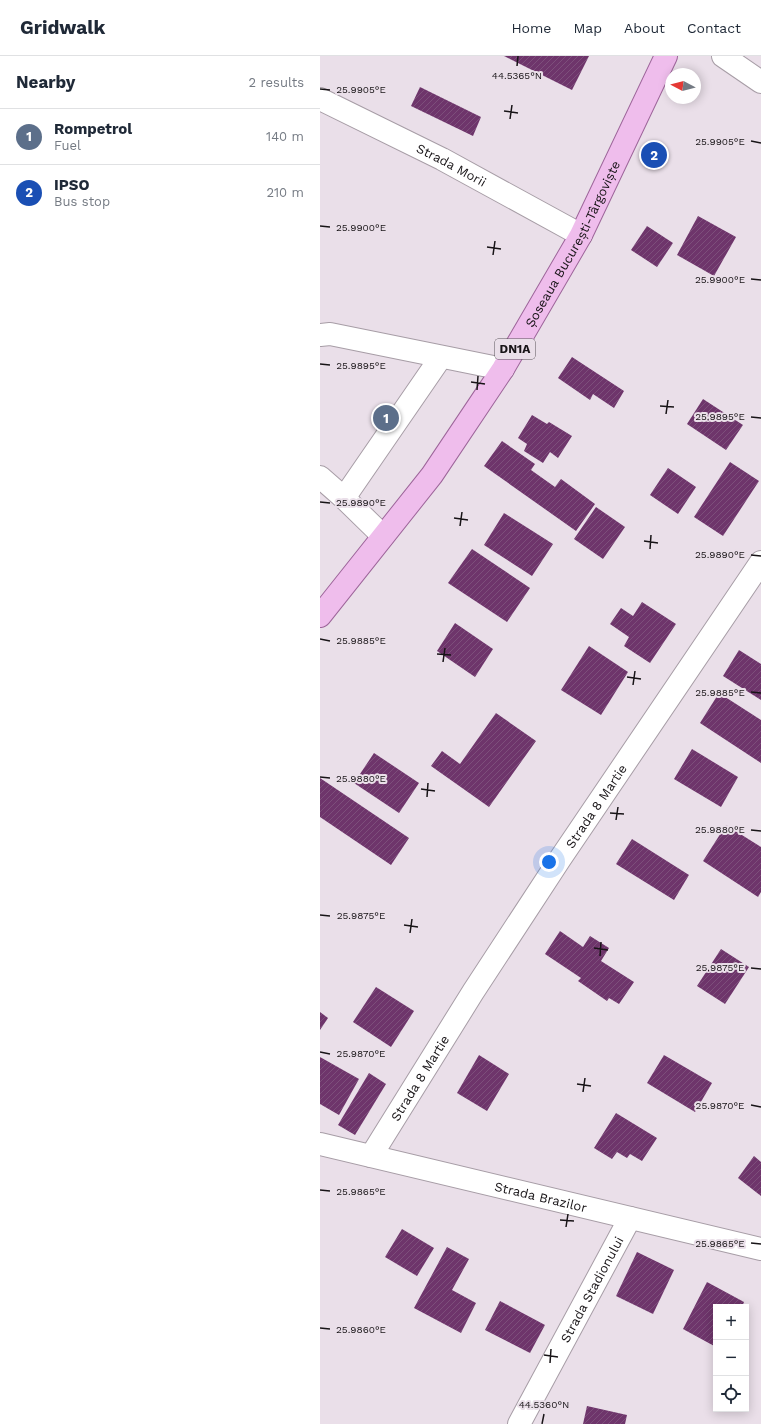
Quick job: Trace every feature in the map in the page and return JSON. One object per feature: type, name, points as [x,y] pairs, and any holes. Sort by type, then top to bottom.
[{"type":"main road","name":"Șoseaua București-Târgoviște","points":[[320,616],[432,475],[503,368],[581,235],[666,56]]},
{"type":"street","points":[[723,56],[761,82]]},
{"type":"street","name":"Strada Morii","points":[[320,99],[442,159],[581,235]]},
{"type":"street","points":[[320,335],[330,334],[503,368]]},
{"type":"street","points":[[344,498],[441,357]]},
{"type":"street","points":[[320,477],[383,536]]},
{"type":"street","name":"Strada 8 Martie","points":[[371,1156],[473,992],[560,859],[761,562]]},
{"type":"street","name":"Strada Brazilor","points":[[320,1144],[761,1249]]},
{"type":"street","name":"Strada Stadionului","points":[[519,1424],[630,1218]]},
{"type":"building","points":[[504,56],[589,56],[572,90]]},
{"type":"building","points":[[420,87],[481,117],[473,136],[411,106]]},
{"type":"building","points":[[698,216],[736,237],[714,276],[677,255]]},
{"type":"building","points":[[647,226],[673,243],[657,267],[631,250]]},
{"type":"building","points":[[572,357],[624,391],[614,408],[593,394],[590,400],[558,378]]},
{"type":"building","points":[[703,399],[743,425],[726,450],[687,424]]},
{"type":"building","points":[[532,415],[547,424],[549,422],[572,436],[558,458],[550,452],[543,463],[524,451],[527,444],[518,438]]},
{"type":"building","points":[[502,441],[535,464],[531,470],[555,487],[561,479],[595,504],[576,531],[484,466]]},
{"type":"building","points":[[730,462],[759,481],[723,536],[694,517]]},
{"type":"building","points":[[668,468],[696,487],[678,514],[650,495]]},
{"type":"building","points":[[596,507],[625,527],[603,559],[574,539]]},
{"type":"building","points":[[504,513],[553,544],[532,576],[484,545]]},
{"type":"building","points":[[472,549],[530,588],[507,622],[448,583]]},
{"type":"building","points":[[642,602],[676,624],[650,663],[624,646],[629,637],[610,624],[621,608],[633,616]]},
{"type":"building","points":[[455,623],[493,649],[475,677],[437,651]]},
{"type":"building","points":[[589,646],[628,672],[601,715],[561,690]]},
{"type":"building","points":[[739,650],[761,664],[761,700],[723,676]]},
{"type":"building","points":[[719,693],[761,720],[761,763],[700,723]]},
{"type":"building","points":[[496,713],[536,741],[489,807],[431,766],[442,751],[460,764]]},
{"type":"building","points":[[692,749],[738,777],[721,807],[674,779]]},
{"type":"building","points":[[374,753],[419,783],[399,813],[354,783]]},
{"type":"building","points":[[320,778],[409,838],[391,865],[320,817]]},
{"type":"building","points":[[726,825],[761,847],[761,892],[758,897],[703,861]]},
{"type":"building","points":[[632,839],[689,875],[674,900],[616,864]]},
{"type":"building","points":[[560,931],[583,947],[590,936],[609,948],[601,961],[634,982],[619,1004],[609,998],[607,1001],[578,981],[581,978],[545,954]]},
{"type":"building","points":[[721,949],[749,967],[725,1004],[697,986]]},
{"type":"building","points":[[376,987],[414,1011],[391,1047],[353,1022]]},
{"type":"building","points":[[320,1012],[328,1018],[320,1030]]},
{"type":"building","points":[[479,1055],[509,1074],[487,1111],[457,1093]]},
{"type":"building","points":[[664,1055],[712,1083],[695,1112],[647,1083]]},
{"type":"building","points":[[320,1057],[359,1079],[339,1115],[320,1104]]},
{"type":"building","points":[[369,1073],[386,1084],[355,1135],[338,1125]]},
{"type":"building","points":[[616,1113],[657,1138],[642,1161],[630,1154],[627,1158],[617,1152],[612,1159],[594,1148]]},
{"type":"building","points":[[754,1156],[761,1162],[761,1196],[738,1178]]},
{"type":"building","points":[[402,1229],[434,1248],[417,1276],[385,1257]]},
{"type":"building","points":[[447,1247],[469,1259],[452,1290],[476,1303],[461,1333],[414,1308]]},
{"type":"building","points":[[637,1252],[674,1270],[653,1314],[616,1296]]},
{"type":"building","points":[[707,1282],[744,1302],[743,1304],[713,1304],[713,1345],[683,1329]]},
{"type":"building","points":[[500,1301],[545,1325],[530,1353],[485,1330]]},
{"type":"building","points":[[587,1406],[627,1415],[625,1424],[583,1424]]},
{"type":"place","name":"IPSO","points":[[654,155]]},
{"type":"place","name":"Rompetrol","points":[[386,418]]}]
